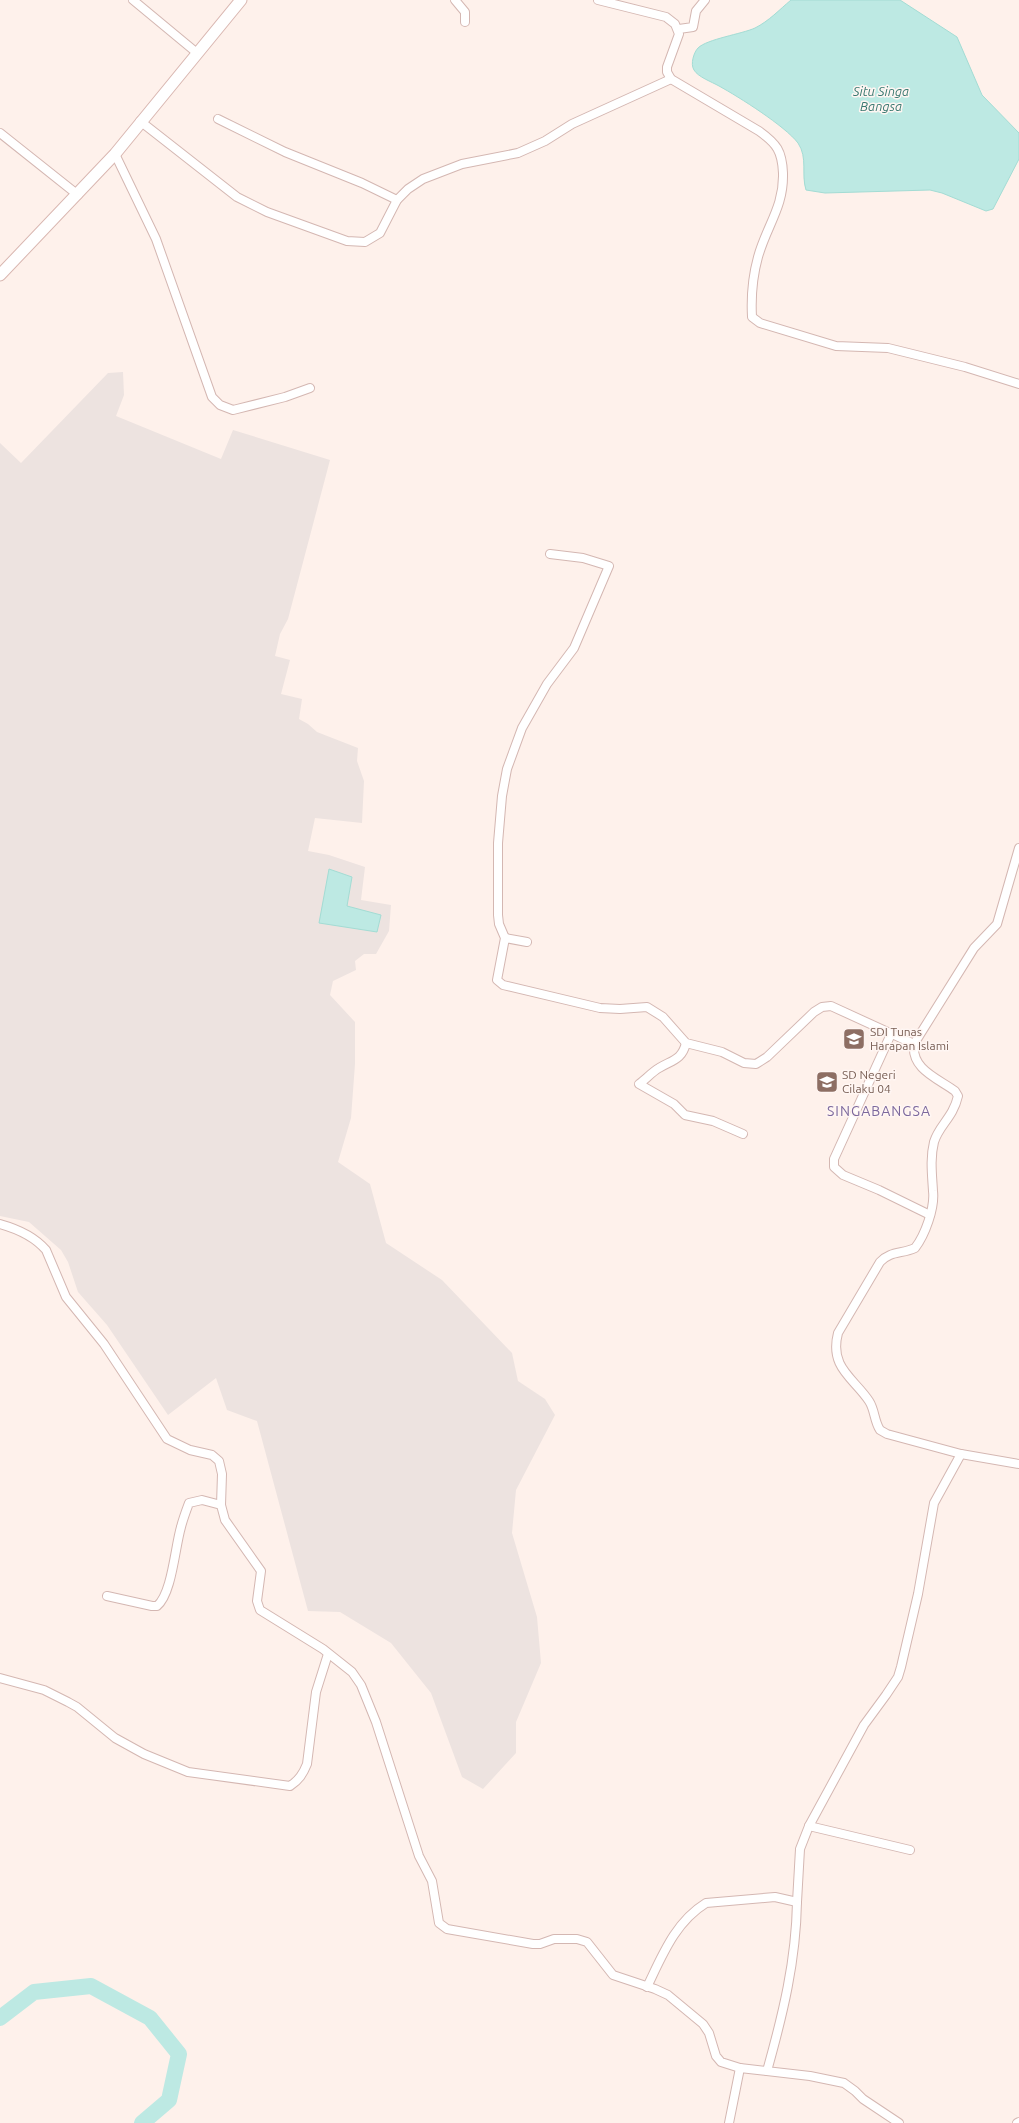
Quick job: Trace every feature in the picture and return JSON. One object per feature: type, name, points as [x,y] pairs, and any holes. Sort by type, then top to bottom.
[{"type":"street","points":[[133,0],[197,53]]},
{"type":"street","points":[[0,275],[65,206],[78,195],[115,154],[140,121],[241,0]]},
{"type":"street","points":[[454,0],[465,12],[465,22]]},
{"type":"street","points":[[598,0],[666,17],[678,29],[677,43],[667,67],[667,72],[671,79],[759,131],[772,140],[780,152],[784,190],[781,201],[758,256],[753,282],[752,317],[760,323],[836,346],[888,348],[1019,384]]},
{"type":"street","points":[[678,29],[693,27],[696,11],[705,0]]},
{"type":"street","points":[[140,121],[237,197],[267,212],[347,241],[365,242],[380,233],[397,200],[423,179],[462,164],[518,152],[545,141],[572,124],[671,79]]},
{"type":"street","points":[[218,119],[285,152],[362,183],[397,200]]},
{"type":"street","points":[[0,133],[78,195]]},
{"type":"street","points":[[115,154],[156,239],[212,397],[220,405],[233,410],[285,397],[310,388]]},
{"type":"street","points":[[550,554],[583,558],[609,566],[574,648],[547,684],[522,728],[507,769],[502,796],[498,843],[498,915],[499,924],[505,938],[497,980],[500,984],[600,1008],[620,1009],[647,1007],[654,1010],[662,1017],[686,1043],[722,1052],[744,1063],[756,1064],[768,1057],[814,1012],[822,1007],[831,1006],[914,1044]]},
{"type":"street","points":[[1019,848],[997,924],[974,948],[914,1044],[913,1053],[915,1062],[955,1091],[958,1096],[954,1111],[936,1134],[931,1170],[934,1192],[926,1228],[915,1248],[885,1256],[880,1262],[838,1333],[836,1350],[846,1376],[868,1399],[875,1411],[880,1430],[887,1434],[961,1454],[1019,1464]]},
{"type":"street","points":[[505,938],[527,942]]},
{"type":"street","points":[[891,1034],[834,1159],[834,1167],[843,1175],[879,1190],[930,1215]]},
{"type":"street","points":[[686,1043],[685,1049],[674,1062],[660,1068],[639,1084],[674,1104],[685,1115],[713,1121],[743,1134]]},
{"type":"street","points":[[0,1224],[25,1232],[41,1244],[46,1250],[66,1297],[104,1344],[168,1439],[190,1450],[212,1455],[219,1461],[222,1474],[221,1505],[228,1527],[261,1571],[257,1601],[260,1610],[266,1615],[310,1640],[352,1672],[361,1685],[376,1722],[420,1856],[432,1881],[439,1923],[447,1929],[533,1944],[540,1944],[554,1939],[577,1939],[586,1942],[613,1975],[668,1996],[703,2024],[709,2033],[716,2056],[721,2062],[740,2068],[810,2076],[844,2083],[863,2099],[899,2123]]},
{"type":"street","points":[[767,2071],[786,2004],[794,1954],[800,1849],[809,1826],[864,1725],[898,1677],[918,1594],[934,1503],[961,1454]]},
{"type":"street","points":[[107,1596],[157,1606],[162,1602],[166,1591],[181,1526],[189,1504],[202,1500],[221,1505]]},
{"type":"street","points":[[0,1678],[44,1690],[68,1702],[77,1707],[114,1738],[144,1754],[188,1772],[290,1786],[303,1774],[307,1764],[316,1692],[328,1654]]},
{"type":"street","points":[[809,1826],[910,1850]]},
{"type":"street","points":[[647,1987],[671,1938],[699,1907],[706,1903],[774,1897],[797,1902]]},
{"type":"street","points":[[729,2123],[740,2068]]},
{"type":"shaded area","points":[[123,372],[124,395],[116,416],[221,459],[233,430],[330,460],[288,619],[280,634],[275,656],[290,660],[281,694],[302,699],[299,719],[308,724],[317,732],[358,748],[357,761],[364,781],[362,823],[315,818],[308,851],[329,855],[365,867],[361,900],[391,905],[389,931],[376,954],[364,954],[355,961],[356,970],[333,981],[330,995],[355,1022],[355,1064],[351,1118],[338,1162],[370,1184],[386,1243],[442,1280],[512,1353],[518,1381],[545,1399],[555,1415],[516,1490],[512,1533],[537,1617],[541,1663],[516,1722],[516,1753],[483,1789],[462,1777],[431,1693],[391,1643],[340,1612],[308,1611],[257,1421],[227,1410],[216,1378],[168,1415],[107,1325],[78,1292],[68,1262],[61,1250],[29,1222],[0,1216],[0,443],[21,463],[108,373]]},
{"type":"water","name":"Situ Singa Bangsa","points":[[791,0],[900,0],[957,37],[982,95],[1019,133],[1019,159],[993,209],[986,211],[942,193],[930,190],[825,193],[806,190],[803,154],[798,143],[792,136],[749,104],[696,73],[692,65],[695,52],[702,45],[755,28],[769,19]]},
{"type":"water","points":[[329,869],[352,877],[347,906],[381,915],[377,932],[319,923]]},
{"type":"waterway","points":[[0,2018],[34,1992],[91,1986],[150,2018],[179,2054],[169,2100],[142,2123]]},
{"type":"place","name":"SDI Tunas Harapan Islami","points":[[854,1039]]},
{"type":"place","name":"SD Negeri Cilaku 04","points":[[827,1082]]},
{"type":"district","name":"SINGABANGSA","points":[[879,1111]]}]
